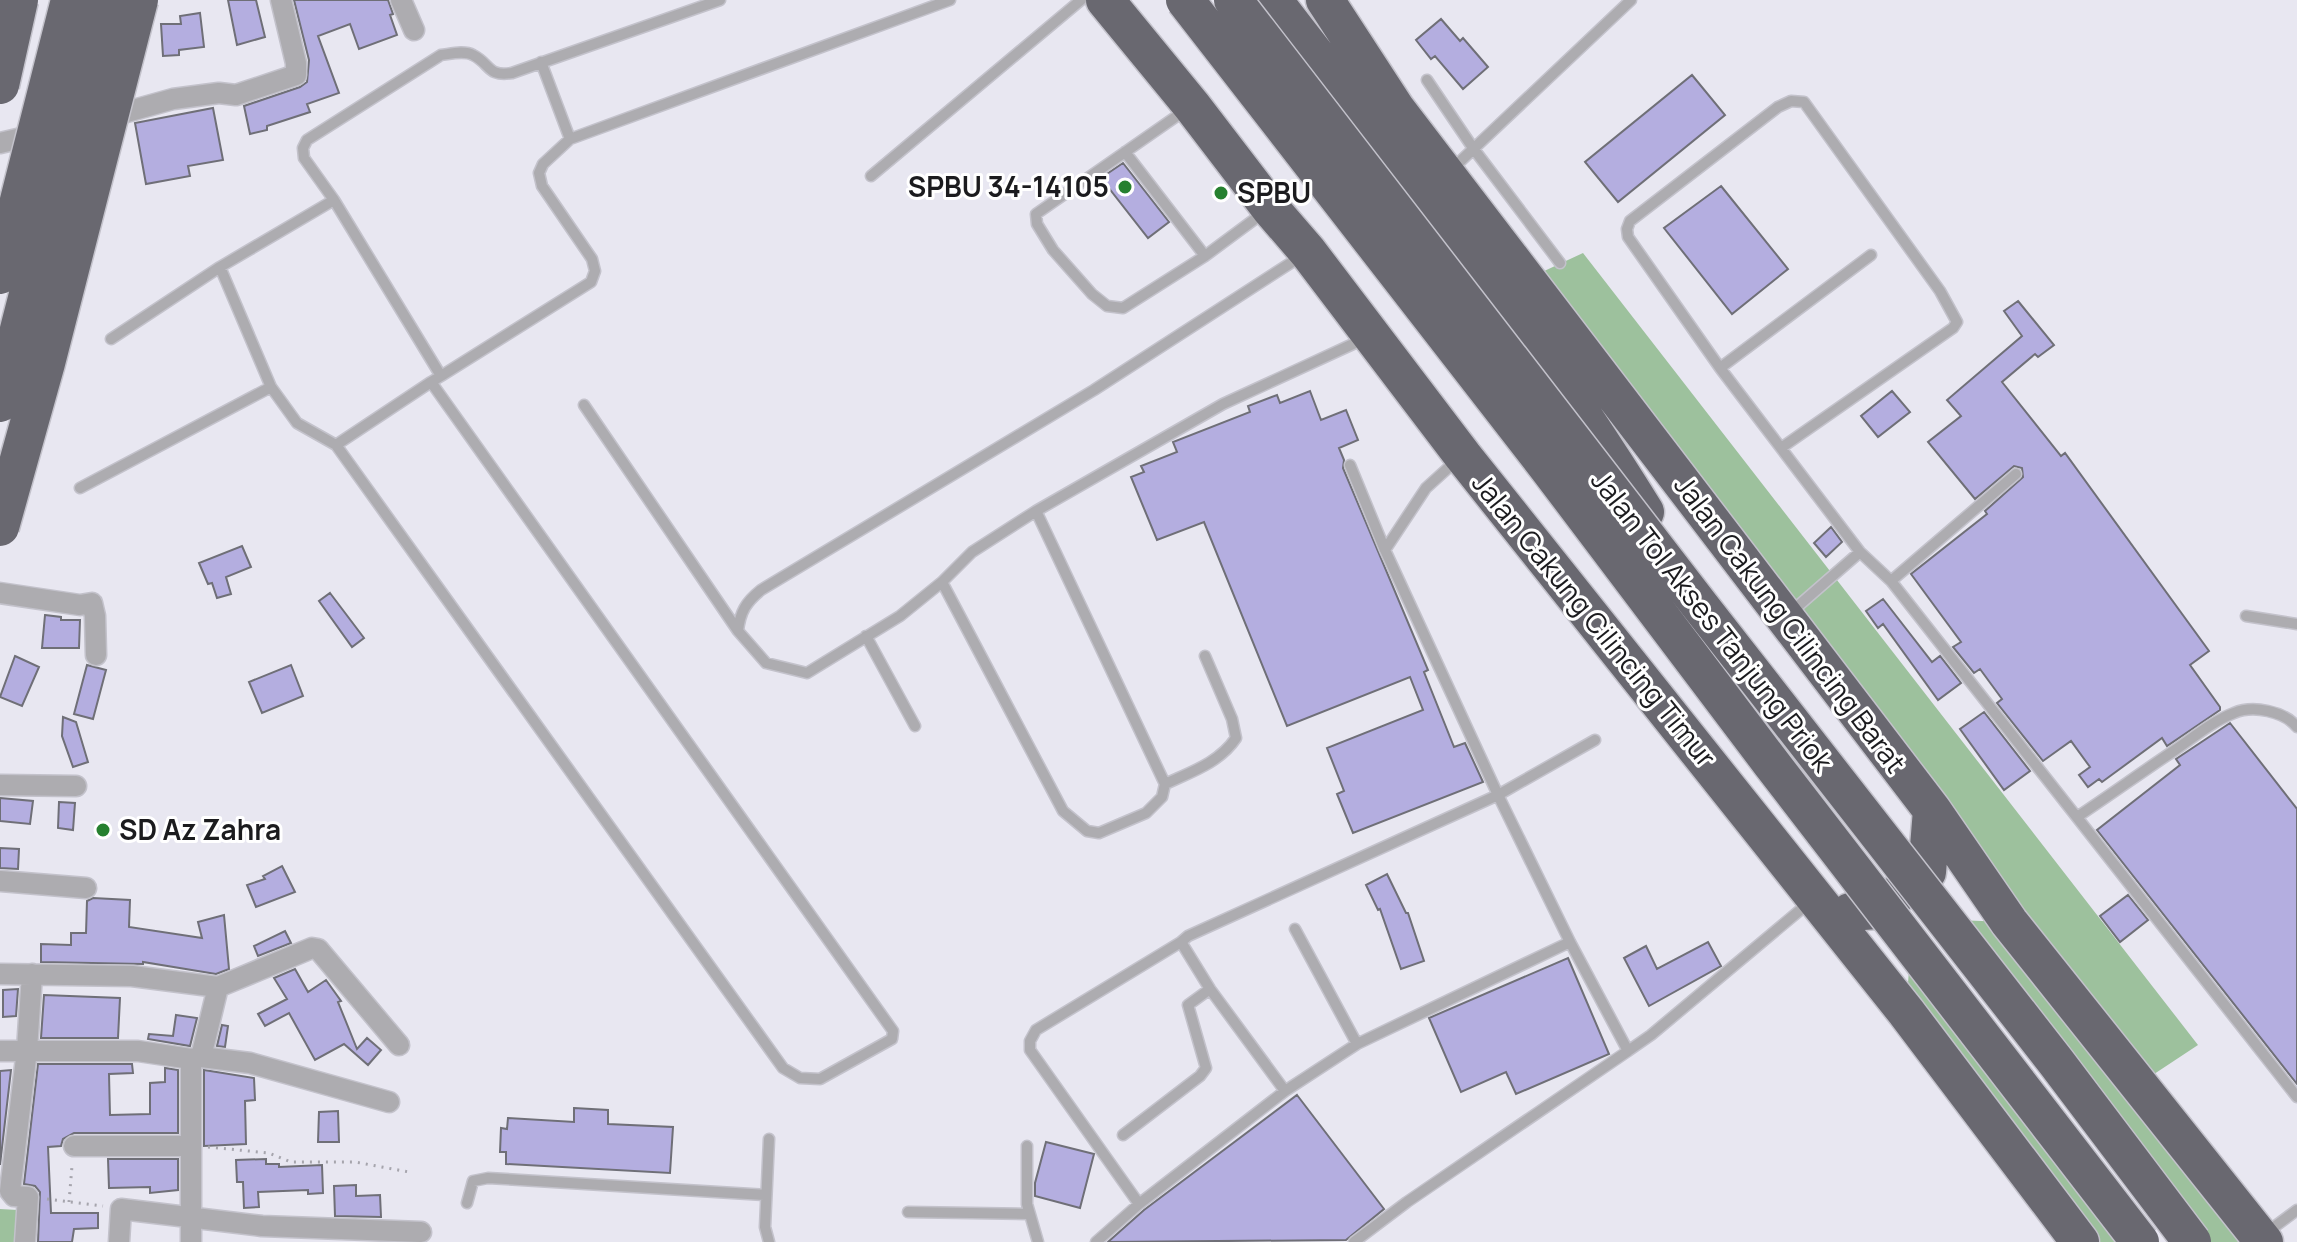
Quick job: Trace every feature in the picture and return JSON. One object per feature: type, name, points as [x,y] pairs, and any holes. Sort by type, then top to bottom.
[{"type":"highway","points":[[0,85],[19,0]]},
{"type":"highway","points":[[0,527],[46,363],[139,0]]},
{"type":"highway","name":"Jalan Cakung Cilincing Timur","points":[[1105,0],[1308,252],[1463,456],[1906,1012],[2080,1242]]},
{"type":"highway","points":[[1169,0],[1238,69]]},
{"type":"highway","name":"Jalan Tol Akses Tanjung Priok","points":[[1185,0],[1549,469],[2140,1242]]},
{"type":"highway","name":"Jalan Tol Akses Tanjung Priok","points":[[1233,0],[2192,1242]]},
{"type":"highway","points":[[1273,0],[1539,350],[1614,462],[1701,607]]},
{"type":"highway","name":"Jalan Cakung Cilincing Barat","points":[[1325,0],[1372,74],[1460,161],[1785,617],[1932,810],[2009,922],[2262,1240]]},
{"type":"highway","points":[[0,403],[77,97],[86,3]]},
{"type":"highway","points":[[0,275],[77,97]]},
{"type":"highway","points":[[1818,902],[1856,913],[1876,910],[1922,878],[1929,868],[1932,810]]},
{"type":"highway","points":[[1906,1012],[1910,955],[1920,940],[1947,921],[1973,919],[2009,922]]},
{"type":"street","points":[[77,97],[91,50],[86,3],[158,0]]},
{"type":"street","points":[[0,143],[77,97],[173,99],[219,93],[236,95],[296,75],[281,0]]},
{"type":"street","points":[[401,0],[414,30]]},
{"type":"street","points":[[0,71],[91,50]]},
{"type":"street","points":[[0,593],[80,605],[92,603],[96,655]]},
{"type":"street","points":[[0,785],[76,786]]},
{"type":"street","points":[[0,881],[86,888]]},
{"type":"street","points":[[0,974],[132,976],[218,987],[308,949],[318,949],[399,1045]]},
{"type":"street","points":[[25,1242],[28,1197],[14,1196],[10,1191],[27,1050],[32,974]]},
{"type":"street","points":[[191,1242],[191,1146],[196,1058],[218,987]]},
{"type":"street","points":[[0,1051],[138,1051],[250,1063],[389,1102]]},
{"type":"street","points":[[74,1146],[191,1146]]},
{"type":"street","points":[[119,1242],[121,1209],[191,1218],[262,1234],[421,1232]]},
{"type":"lane","points":[[220,267],[271,387],[297,423],[336,445],[783,1068],[800,1078],[820,1079],[892,1039],[893,1031],[436,379],[334,200],[304,158],[303,148],[307,140],[441,55],[458,52],[473,55],[489,70],[501,74],[720,0]]},
{"type":"lane","points":[[336,445],[591,282],[595,271],[592,259],[542,186],[539,173],[543,164],[570,139],[950,0]]},
{"type":"lane","points":[[871,176],[1081,0]]},
{"type":"lane","points":[[1460,161],[1631,0]]},
{"type":"lane","points":[[541,62],[570,139]]},
{"type":"lane","points":[[1427,80],[1460,161],[1560,263]]},
{"type":"lane","points":[[1781,448],[1953,328],[1957,322],[1940,291],[1804,102],[1791,101],[1778,107],[1630,221],[1628,237],[1720,368],[1860,552],[1891,581],[2297,1097]]},
{"type":"lane","points":[[1192,106],[1036,214],[1037,224],[1053,250],[1092,294],[1107,306],[1123,308],[1205,256],[1270,208]]},
{"type":"lane","points":[[1125,152],[1205,256]]},
{"type":"lane","points":[[111,339],[220,267],[334,200]]},
{"type":"lane","points":[[738,631],[739,615],[749,600],[761,590],[1094,390],[1308,252]]},
{"type":"lane","points":[[1720,368],[1871,255]]},
{"type":"lane","points":[[584,405],[738,631],[766,663],[807,673],[900,616],[942,582],[972,552],[1036,511],[1223,404],[1371,336]]},
{"type":"lane","points":[[80,488],[271,387]]},
{"type":"lane","points":[[1385,550],[1426,488],[1463,456]]},
{"type":"lane","points":[[1350,465],[1385,550],[1498,795],[1628,1051]]},
{"type":"lane","points":[[1891,581],[2016,474]]},
{"type":"lane","points":[[942,582],[1063,811],[1087,831],[1099,833],[1146,813],[1162,797],[1165,784],[1036,511]]},
{"type":"lane","points":[[1785,617],[1860,552]]},
{"type":"lane","points":[[2246,616],[2297,624]]},
{"type":"lane","points":[[866,636],[915,726]]},
{"type":"lane","points":[[1165,784],[1209,764],[1229,749],[1236,738],[1232,719],[1205,656]]},
{"type":"lane","points":[[2077,817],[2233,713],[2255,710],[2277,713],[2297,727]]},
{"type":"lane","points":[[1139,1204],[1030,1050],[1030,1041],[1036,1030],[1188,936],[1498,795],[1595,740]]},
{"type":"lane","points":[[1354,1242],[1407,1202],[1651,1035],[1818,902]]},
{"type":"lane","points":[[1295,929],[1357,1044]]},
{"type":"lane","points":[[1181,942],[1210,989],[1285,1091]]},
{"type":"lane","points":[[1096,1242],[1139,1204],[1285,1091],[1357,1044],[1570,942]]},
{"type":"lane","points":[[1123,1135],[1200,1076],[1206,1068],[1188,1005],[1210,989]]},
{"type":"lane","points":[[769,1139],[765,1227],[769,1242]]},
{"type":"lane","points":[[1027,1146],[1028,1214],[1038,1242]]},
{"type":"lane","points":[[467,1203],[473,1181],[480,1178],[766,1195]]},
{"type":"lane","points":[[2262,1240],[2297,1210]]},
{"type":"lane","points":[[908,1212],[1028,1214]]},
{"type":"path","points":[[69,1202],[74,1146]]},
{"type":"path","points":[[191,1146],[269,1153],[291,1162],[355,1162],[409,1172]]},
{"type":"path","points":[[28,1197],[121,1209]]},
{"type":"green space","points":[[1583,253],[2198,1045],[2139,1084],[2265,1242],[2192,1242],[1955,920],[2008,922],[1527,279]]},
{"type":"green space","points":[[1910,955],[2140,1242],[2080,1242],[1906,1012]]},
{"type":"green space","points":[[0,1209],[18,1210],[17,1242],[0,1242]]},
{"type":"building","points":[[228,0],[256,0],[265,37],[237,45]]},
{"type":"building","points":[[294,0],[388,0],[397,35],[359,49],[350,24],[318,36],[339,93],[307,104],[310,112],[250,134],[244,106],[307,82],[309,60]]},
{"type":"building","points":[[200,13],[204,47],[179,50],[179,55],[163,56],[161,24],[181,24],[180,16]]},
{"type":"building","points":[[1441,19],[1460,41],[1463,38],[1488,67],[1463,89],[1435,56],[1431,59],[1416,40]]},
{"type":"building","points":[[1692,75],[1725,115],[1618,202],[1585,162]]},
{"type":"building","points":[[213,108],[223,160],[188,166],[190,176],[146,184],[135,123]]},
{"type":"building","points":[[1123,163],[1169,222],[1148,238],[1101,178]]},
{"type":"building","points":[[1721,186],[1788,269],[1732,314],[1664,228]]},
{"type":"building","points":[[2018,301],[2054,345],[2038,357],[2035,354],[2002,382],[2061,456],[2065,453],[2209,651],[2190,665],[2220,707],[2220,710],[2167,746],[2162,738],[2102,782],[2099,779],[2088,787],[2079,775],[2090,767],[2071,741],[2043,761],[1997,703],[2002,699],[1980,669],[1974,673],[1953,647],[1961,642],[1911,574],[1987,514],[1985,511],[2023,477],[2022,468],[2014,466],[1975,499],[1928,442],[1961,416],[1947,400],[2022,336],[2004,311]]},
{"type":"building","points":[[1310,391],[1321,420],[1346,410],[1358,440],[1339,448],[1344,460],[1343,468],[1428,670],[1424,672],[1454,747],[1465,743],[1483,782],[1353,833],[1337,794],[1344,791],[1327,748],[1423,710],[1410,677],[1287,726],[1204,522],[1157,540],[1131,477],[1144,472],[1141,466],[1177,452],[1173,442],[1250,412],[1248,406],[1277,395],[1280,403]]},
{"type":"building","points":[[1892,391],[1910,412],[1878,437],[1861,416]]},
{"type":"building","points":[[1831,527],[1842,542],[1826,557],[1814,543]]},
{"type":"building","points":[[242,546],[251,567],[226,577],[231,594],[217,598],[212,583],[208,584],[199,563]]},
{"type":"building","points":[[330,593],[364,638],[352,647],[319,601]]},
{"type":"building","points":[[1883,599],[1932,662],[1940,656],[1961,683],[1938,700],[1883,624],[1878,628],[1866,611]]},
{"type":"building","points":[[45,615],[61,617],[61,620],[80,620],[79,648],[42,648]]},
{"type":"building","points":[[15,656],[39,667],[22,706],[0,697]]},
{"type":"building","points":[[87,665],[106,670],[93,719],[74,714]]},
{"type":"building","points":[[291,665],[303,696],[262,713],[249,682]]},
{"type":"building","points":[[1984,712],[2030,771],[2004,790],[1960,729]]},
{"type":"building","points":[[63,717],[76,722],[88,762],[73,767],[62,736]]},
{"type":"building","points":[[2230,723],[2297,809],[2297,1084],[2097,830],[2180,765],[2176,759]]},
{"type":"building","points":[[0,798],[33,801],[30,824],[0,821]]},
{"type":"building","points":[[59,802],[75,803],[73,830],[58,828]]},
{"type":"building","points":[[0,848],[19,849],[18,869],[0,868]]},
{"type":"building","points":[[282,866],[295,892],[256,907],[247,885],[265,879],[263,876]]},
{"type":"building","points":[[1387,874],[1408,913],[1424,961],[1401,969],[1380,909],[1366,885]]},
{"type":"building","points":[[2128,895],[2148,920],[2120,942],[2100,916]]},
{"type":"building","points":[[93,898],[130,900],[129,927],[202,938],[198,922],[224,915],[229,969],[216,974],[143,962],[41,962],[41,944],[71,945],[71,933],[86,933],[87,901]]},
{"type":"building","points":[[285,931],[291,943],[258,956],[254,946]]},
{"type":"building","points":[[1708,942],[1721,966],[1649,1006],[1624,958],[1646,946],[1657,969]]},
{"type":"building","points":[[1568,958],[1609,1054],[1516,1094],[1506,1072],[1461,1092],[1429,1018]]},
{"type":"building","points":[[295,969],[308,992],[326,980],[341,1001],[338,1002],[357,1049],[367,1038],[381,1050],[368,1065],[344,1044],[315,1060],[289,1013],[265,1026],[258,1014],[287,999],[274,978]]},
{"type":"building","points":[[18,989],[16,1016],[3,1017],[3,990]]},
{"type":"building","points":[[44,995],[120,998],[118,1038],[41,1038]]},
{"type":"building","points":[[176,1015],[197,1018],[190,1046],[148,1039],[149,1034],[173,1036]]},
{"type":"building","points":[[222,1025],[228,1026],[225,1047],[217,1046]]},
{"type":"building","points":[[38,1064],[132,1064],[133,1073],[109,1074],[110,1115],[150,1114],[150,1083],[165,1082],[165,1068],[178,1070],[178,1133],[74,1133],[63,1139],[61,1146],[48,1147],[51,1213],[98,1213],[98,1228],[74,1229],[72,1242],[38,1242],[40,1192],[35,1186],[24,1184]]},
{"type":"building","points":[[11,1070],[0,1165],[0,1071]]},
{"type":"building","points":[[204,1070],[254,1078],[255,1100],[245,1101],[246,1144],[204,1146]]},
{"type":"building","points":[[1297,1095],[1384,1209],[1346,1240],[1108,1242],[1144,1210]]},
{"type":"building","points":[[574,1108],[608,1110],[608,1124],[673,1127],[670,1173],[506,1164],[506,1152],[500,1152],[501,1128],[507,1129],[508,1118],[574,1122]]},
{"type":"building","points":[[338,1111],[339,1142],[318,1142],[319,1112]]},
{"type":"building","points":[[1046,1142],[1094,1154],[1080,1208],[1035,1196],[1035,1183]]},
{"type":"building","points":[[108,1159],[178,1159],[178,1190],[150,1193],[150,1187],[109,1188]]},
{"type":"building","points":[[266,1159],[266,1164],[279,1164],[279,1167],[322,1165],[323,1193],[308,1194],[308,1190],[258,1192],[259,1207],[244,1208],[243,1182],[237,1182],[236,1160]]},
{"type":"building","points":[[356,1185],[356,1196],[380,1195],[381,1217],[335,1216],[334,1186]]},
{"type":"place","name":"SPBU 34-14105","points":[[1125,187]]},
{"type":"place","name":"SPBU","points":[[1221,193]]},
{"type":"place","name":"SD Az Zahra","points":[[103,830]]}]
